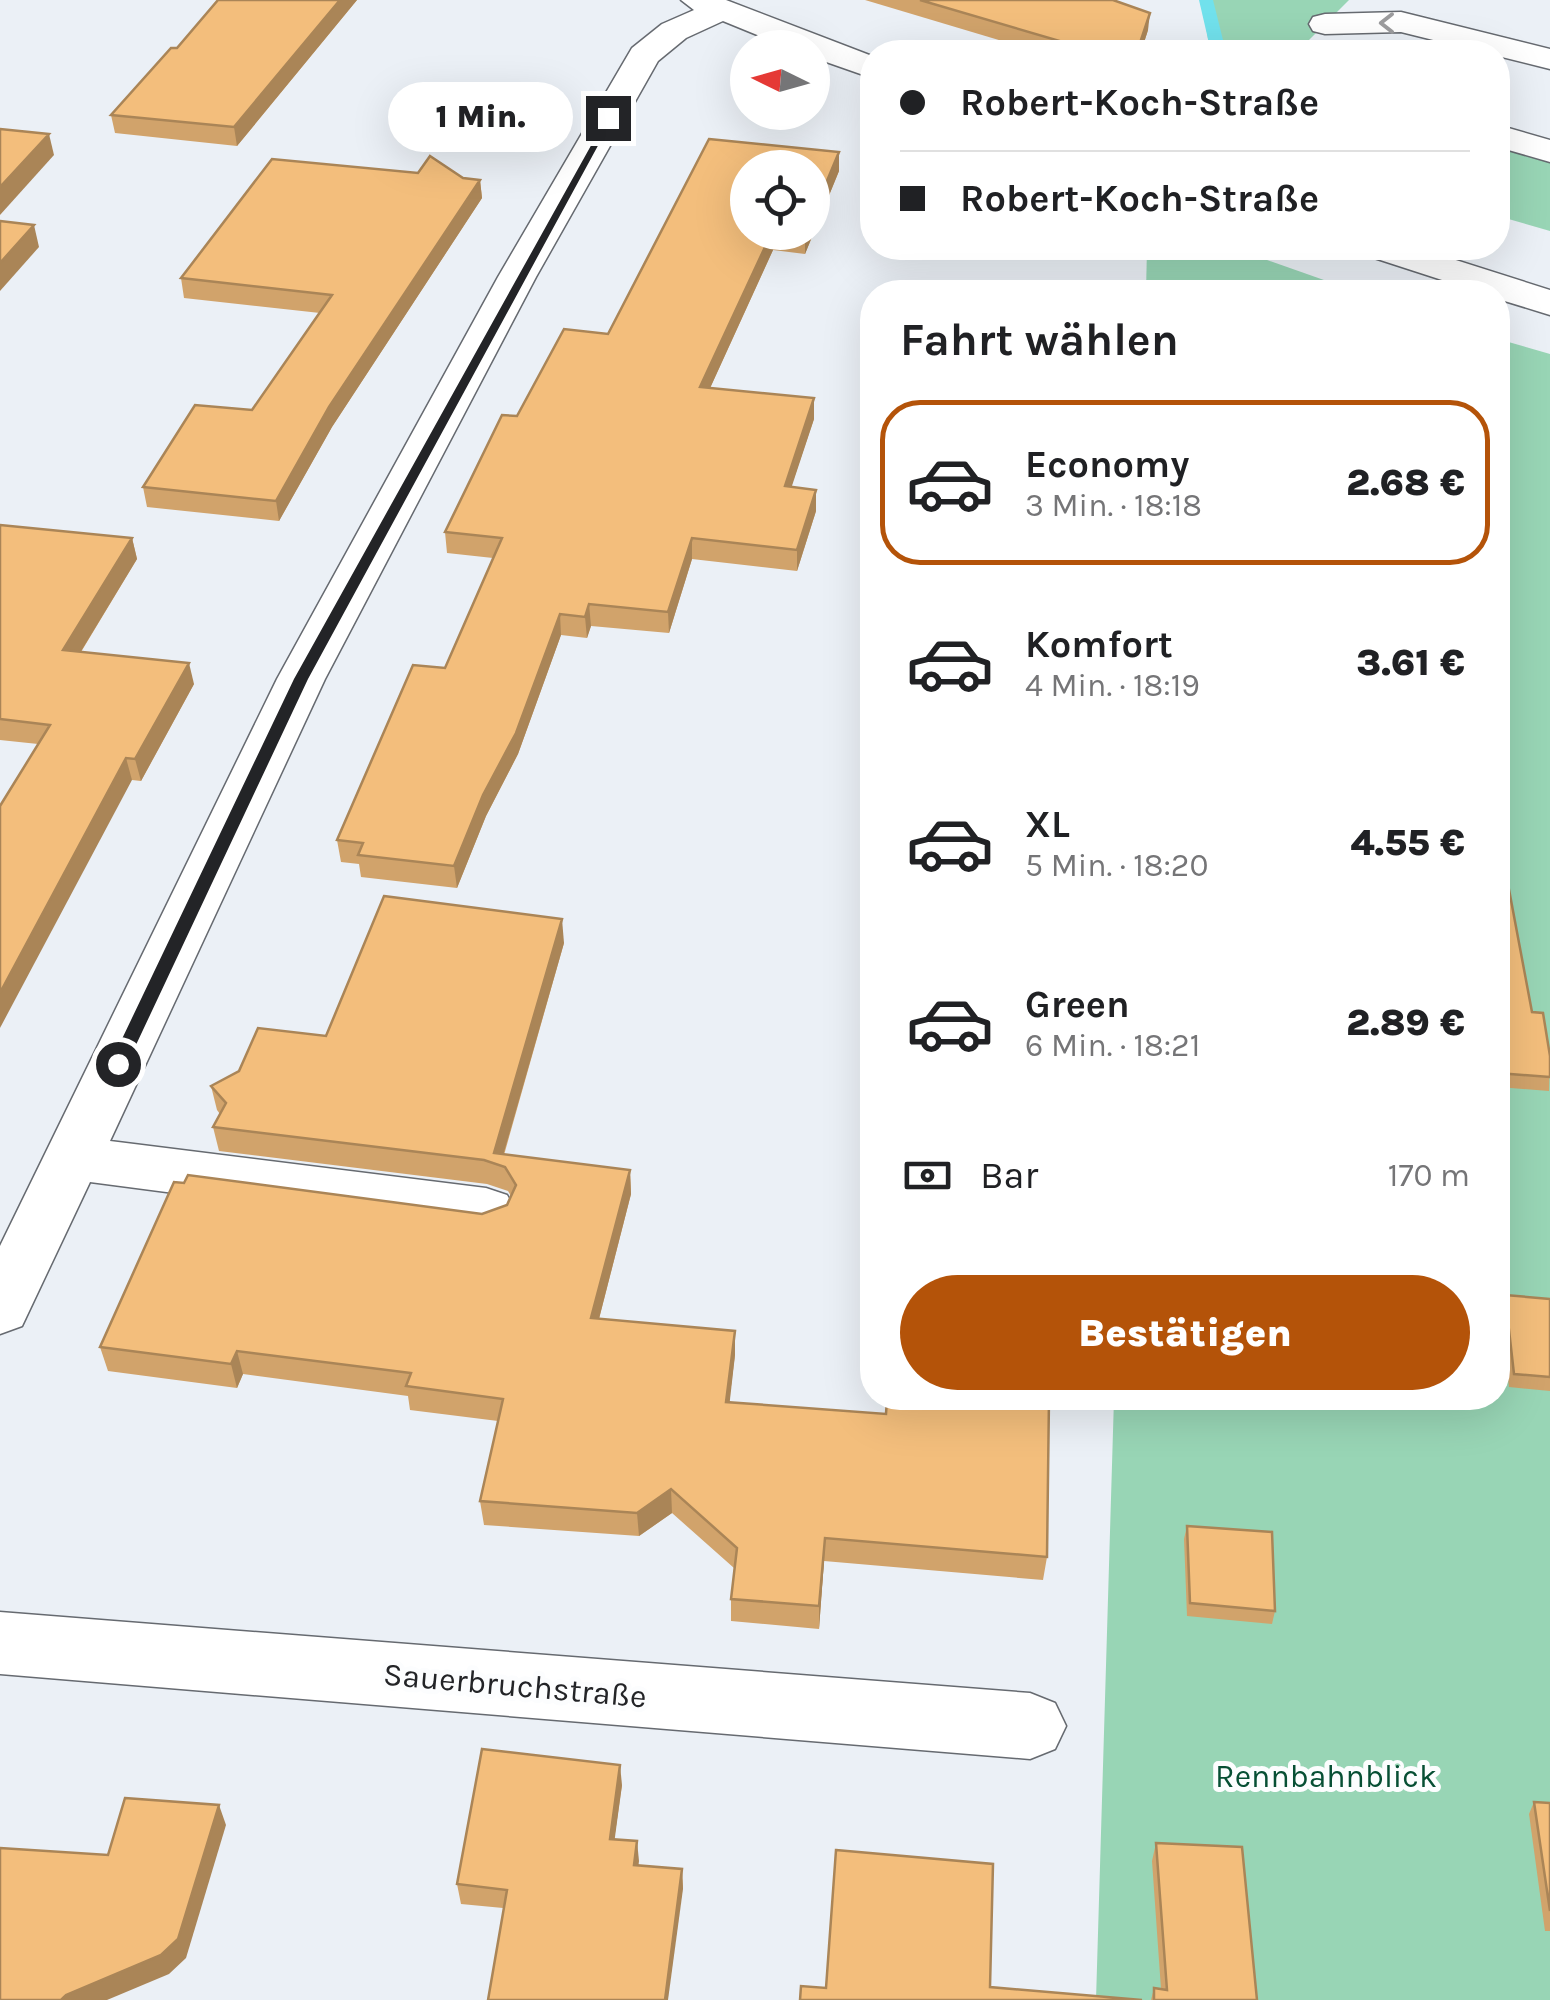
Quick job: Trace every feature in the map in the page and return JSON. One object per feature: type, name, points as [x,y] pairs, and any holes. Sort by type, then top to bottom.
[{"type":"street","points":[[1348,0],[1313,36],[1402,22],[1474,40]]},
{"type":"street","points":[[0,1309],[301,679],[517,277],[644,54],[709,5],[860,63]]},
{"type":"street","points":[[1510,49],[1550,59]]},
{"type":"street","points":[[1510,139],[1550,151]]},
{"type":"street","points":[[1417,260],[1479,280]]},
{"type":"street","points":[[1510,290],[1550,303]]},
{"type":"street","points":[[73,1158],[486,1212]]},
{"type":"street","name":"Sauerbruchstraße","points":[[0,1643],[1030,1726]]},
{"type":"green space","points":[[1202,0],[1349,0],[1309,40],[1208,40]]},
{"type":"green space","points":[[1510,139],[1550,151],[1550,231],[1510,219]]},
{"type":"green space","points":[[1147,260],[1267,260],[1324,280],[1146,280]]},
{"type":"green space","name":"Rennbahnblick","points":[[1510,342],[1550,354],[1550,2000],[1096,2000],[1114,1410],[1510,1410]]},
{"type":"building","points":[[218,0],[340,0],[234,127],[111,115],[171,48],[177,48]]},
{"type":"building","points":[[920,0],[1113,0],[1150,13],[1141,40],[1056,40]]},
{"type":"building","points":[[0,129],[49,134],[0,187]]},
{"type":"building","points":[[709,139],[819,150],[730,150],[730,250],[764,250],[700,387],[814,398],[785,486],[816,490],[797,550],[692,538],[668,612],[589,604],[585,617],[560,614],[516,733],[483,795],[454,866],[358,855],[363,843],[337,840],[413,665],[445,668],[502,538],[445,532],[502,415],[517,416],[564,329],[608,334]]},
{"type":"building","points":[[830,151],[839,152],[830,174]]},
{"type":"building","points":[[430,156],[463,178],[480,180],[329,407],[276,501],[143,487],[195,405],[252,410],[332,295],[181,278],[272,159],[418,173]]},
{"type":"building","points":[[0,221],[34,225],[0,263]]},
{"type":"building","points":[[0,525],[132,538],[63,650],[189,663],[135,759],[126,758],[0,993],[0,806],[50,725],[0,719]]},
{"type":"building","points":[[1510,895],[1532,1012],[1543,1013],[1550,1077],[1510,1074]]},
{"type":"building","points":[[384,896],[562,919],[494,1153],[630,1170],[591,1318],[735,1331],[726,1402],[886,1414],[886,1410],[1049,1410],[1047,1557],[825,1538],[819,1606],[731,1599],[737,1548],[671,1489],[637,1513],[480,1501],[503,1399],[406,1386],[411,1373],[237,1351],[231,1364],[100,1347],[174,1182],[184,1183],[188,1175],[482,1214],[507,1205],[516,1185],[505,1167],[484,1160],[213,1127],[226,1103],[211,1086],[239,1071],[258,1028],[326,1036]]},
{"type":"building","points":[[1510,1295],[1550,1299],[1550,1377],[1514,1374]]},
{"type":"building","points":[[1187,1526],[1272,1532],[1275,1611],[1190,1603]]},
{"type":"building","points":[[482,1749],[620,1765],[610,1839],[637,1841],[634,1865],[682,1869],[665,2000],[488,2000],[507,1890],[457,1884]]},
{"type":"building","points":[[125,1798],[219,1805],[178,1939],[161,1955],[61,2000],[0,2000],[0,1848],[108,1855]]},
{"type":"building","points":[[1534,1802],[1550,1803],[1550,1911]]},
{"type":"building","points":[[1156,1843],[1242,1847],[1257,2000],[1154,2000],[1154,1988],[1167,1990]]},
{"type":"building","points":[[836,1850],[993,1864],[990,1987],[1142,2000],[800,2000],[801,1986],[826,1988]]},
{"type":"waterway","points":[[1206,0],[1216,40]]},
{"type":"route","points":[[118,1064],[301,679],[517,277],[608,118]]}]
